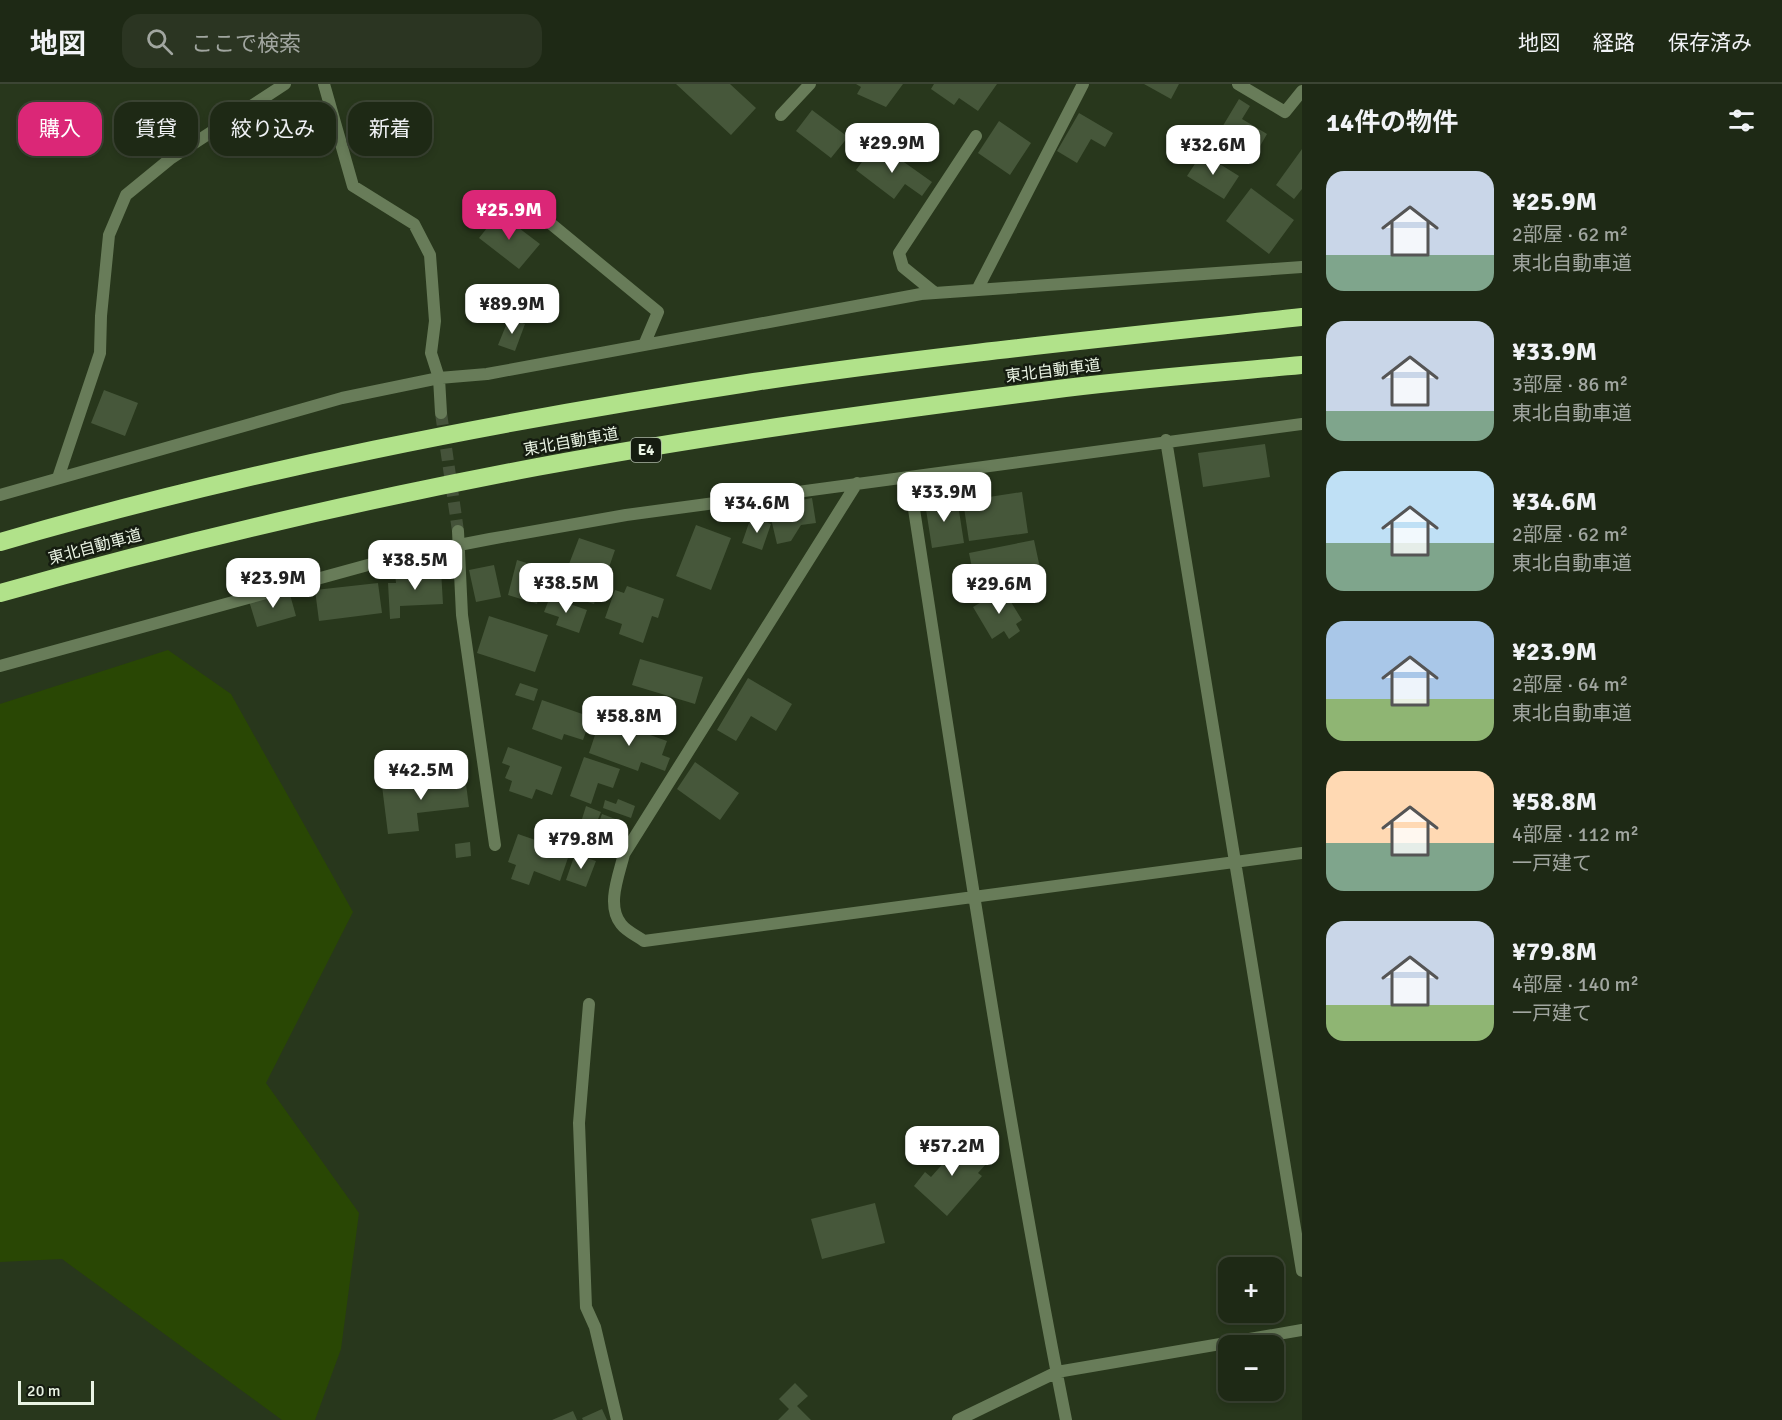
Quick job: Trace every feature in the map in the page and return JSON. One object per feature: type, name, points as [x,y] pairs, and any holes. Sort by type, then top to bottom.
[{"type":"highway","name":"東北自動車道","points":[[0,542],[89,516],[316,462],[530,419],[757,382],[1051,345],[1302,317]]},
{"type":"highway","name":"東北自動車道","points":[[0,593],[104,564],[327,511],[538,467],[764,430],[1054,390],[1302,365]]},
{"type":"street","points":[[58,478],[100,353],[101,316],[110,235],[126,195],[170,159],[285,84]]},
{"type":"street","points":[[324,84],[353,186],[414,224],[430,255],[435,321],[432,353],[439,378],[441,413]]},
{"type":"street","points":[[781,115],[810,84]]},
{"type":"street","points":[[977,290],[1083,84]]},
{"type":"street","points":[[1238,84],[1285,112],[1302,91]]},
{"type":"street","points":[[935,293],[903,267],[898,253],[976,135]]},
{"type":"street","points":[[533,209],[658,312],[644,345]]},
{"type":"street","points":[[0,495],[342,398],[439,378],[487,374],[935,293],[1302,267]]},
{"type":"street","points":[[0,666],[397,557],[626,514],[1166,440],[1302,424]]},
{"type":"street","points":[[1166,440],[1233,862],[1302,1272]]},
{"type":"street","points":[[909,477],[974,896],[1066,1420]]},
{"type":"street","points":[[856,483],[624,854],[616,887],[614,910],[621,925],[645,941],[1302,853]]},
{"type":"street","points":[[458,531],[462,615],[495,846]]},
{"type":"street","points":[[589,1004],[579,1123],[586,1307],[595,1327],[617,1420]]},
{"type":"street","points":[[958,1420],[1057,1372],[1302,1330]]},
{"type":"green space","points":[[168,650],[231,694],[353,912],[266,1083],[359,1213],[341,1349],[315,1420],[282,1420],[62,1259],[0,1262],[0,704]]},
{"type":"building","points":[[676,84],[730,84],[756,108],[731,135]]},
{"type":"building","points":[[856,84],[903,84],[886,107],[857,94],[861,87]]},
{"type":"building","points":[[934,84],[997,84],[978,111],[959,98],[954,105],[931,89]]},
{"type":"building","points":[[1144,84],[1179,84],[1171,99]]},
{"type":"building","points":[[1239,99],[1250,106],[1242,119],[1267,134],[1252,160],[1215,139]]},
{"type":"building","points":[[812,110],[848,137],[831,158],[796,131]]},
{"type":"building","points":[[1079,113],[1113,133],[1105,147],[1091,139],[1077,163],[1057,151]]},
{"type":"building","points":[[999,121],[1031,143],[1010,175],[978,153]]},
{"type":"building","points":[[873,147],[890,160],[894,155],[932,182],[922,196],[905,184],[894,199],[856,170]]},
{"type":"building","points":[[1302,149],[1302,189],[1294,199],[1276,185]]},
{"type":"building","points":[[1202,153],[1239,176],[1224,199],[1187,176]]},
{"type":"building","points":[[1251,188],[1294,220],[1269,254],[1226,221]]},
{"type":"building","points":[[499,213],[540,244],[519,269],[479,238]]},
{"type":"building","points":[[509,318],[525,324],[515,351],[498,345]]},
{"type":"building","points":[[104,390],[138,403],[125,436],[91,423]]},
{"type":"building","points":[[1265,444],[1270,477],[1203,487],[1198,453]]},
{"type":"building","points":[[1022,492],[1028,533],[969,541],[963,501]]},
{"type":"building","points":[[812,498],[816,523],[801,525],[791,541],[777,544],[768,506]]},
{"type":"building","points":[[957,498],[964,543],[932,548],[925,503]]},
{"type":"building","points":[[751,517],[771,524],[762,550],[742,543]]},
{"type":"building","points":[[696,525],[731,538],[711,590],[676,576]]},
{"type":"building","points":[[579,538],[615,550],[606,576],[569,564]]},
{"type":"building","points":[[1034,540],[1046,596],[1025,600],[1020,577],[976,587],[969,553]]},
{"type":"building","points":[[517,560],[546,569],[537,604],[508,595]]},
{"type":"building","points":[[494,565],[501,597],[476,602],[469,570]]},
{"type":"building","points":[[441,570],[443,604],[400,606],[400,618],[390,619],[388,583],[396,583],[395,573]]},
{"type":"building","points":[[565,570],[601,582],[594,604],[557,592]]},
{"type":"building","points":[[378,583],[382,613],[319,621],[315,590]]},
{"type":"building","points":[[627,586],[664,599],[658,618],[652,616],[643,643],[619,634],[622,624],[605,618],[615,590],[624,593]]},
{"type":"building","points":[[1003,589],[1022,620],[1016,624],[1020,631],[1009,639],[1004,631],[992,639],[973,607]]},
{"type":"building","points":[[289,591],[296,616],[257,627],[249,601]]},
{"type":"building","points":[[550,597],[587,610],[579,633],[556,625],[559,617],[544,612]]},
{"type":"building","points":[[489,616],[548,635],[535,672],[477,653]]},
{"type":"building","points":[[640,659],[703,677],[695,704],[632,685]]},
{"type":"building","points":[[748,678],[792,704],[776,731],[751,716],[736,741],[717,730]]},
{"type":"building","points":[[520,683],[538,689],[534,701],[515,695]]},
{"type":"building","points":[[542,700],[591,717],[583,740],[564,734],[562,740],[532,729]]},
{"type":"building","points":[[611,721],[667,741],[662,755],[670,758],[665,771],[641,762],[638,771],[589,753],[597,729],[607,732]]},
{"type":"building","points":[[508,747],[562,767],[552,795],[536,789],[532,799],[509,791],[512,781],[505,778],[510,766],[502,763]]},
{"type":"building","points":[[584,757],[620,769],[613,788],[598,783],[591,804],[570,796]]},
{"type":"building","points":[[695,762],[739,793],[720,820],[677,789]]},
{"type":"building","points":[[465,776],[469,807],[417,813],[419,831],[388,834],[382,786]]},
{"type":"building","points":[[618,799],[635,806],[631,818],[603,808],[605,800],[616,804]]},
{"type":"building","points":[[586,806],[601,812],[596,824],[582,819]]},
{"type":"building","points":[[602,814],[626,823],[618,845],[594,836]]},
{"type":"building","points":[[518,834],[570,852],[560,881],[534,871],[529,885],[511,879],[516,865],[508,862]]},
{"type":"building","points":[[470,842],[471,856],[456,858],[455,844]]},
{"type":"building","points":[[575,854],[596,861],[586,887],[566,880]]},
{"type":"building","points":[[950,1140],[958,1147],[965,1140],[973,1147],[971,1150],[986,1164],[978,1173],[982,1176],[947,1216],[914,1186],[925,1172],[931,1177],[947,1159],[939,1152]]},
{"type":"building","points":[[875,1203],[885,1243],[822,1259],[811,1219]]},
{"type":"building","points":[[795,1383],[808,1396],[797,1406],[811,1420],[778,1420],[789,1409],[779,1399]]},
{"type":"building","points":[[602,1409],[607,1420],[583,1420],[582,1418]]},
{"type":"building","points":[[573,1411],[577,1420],[552,1420]]},
{"type":"tunnel","points":[[441,413],[458,531]]}]
